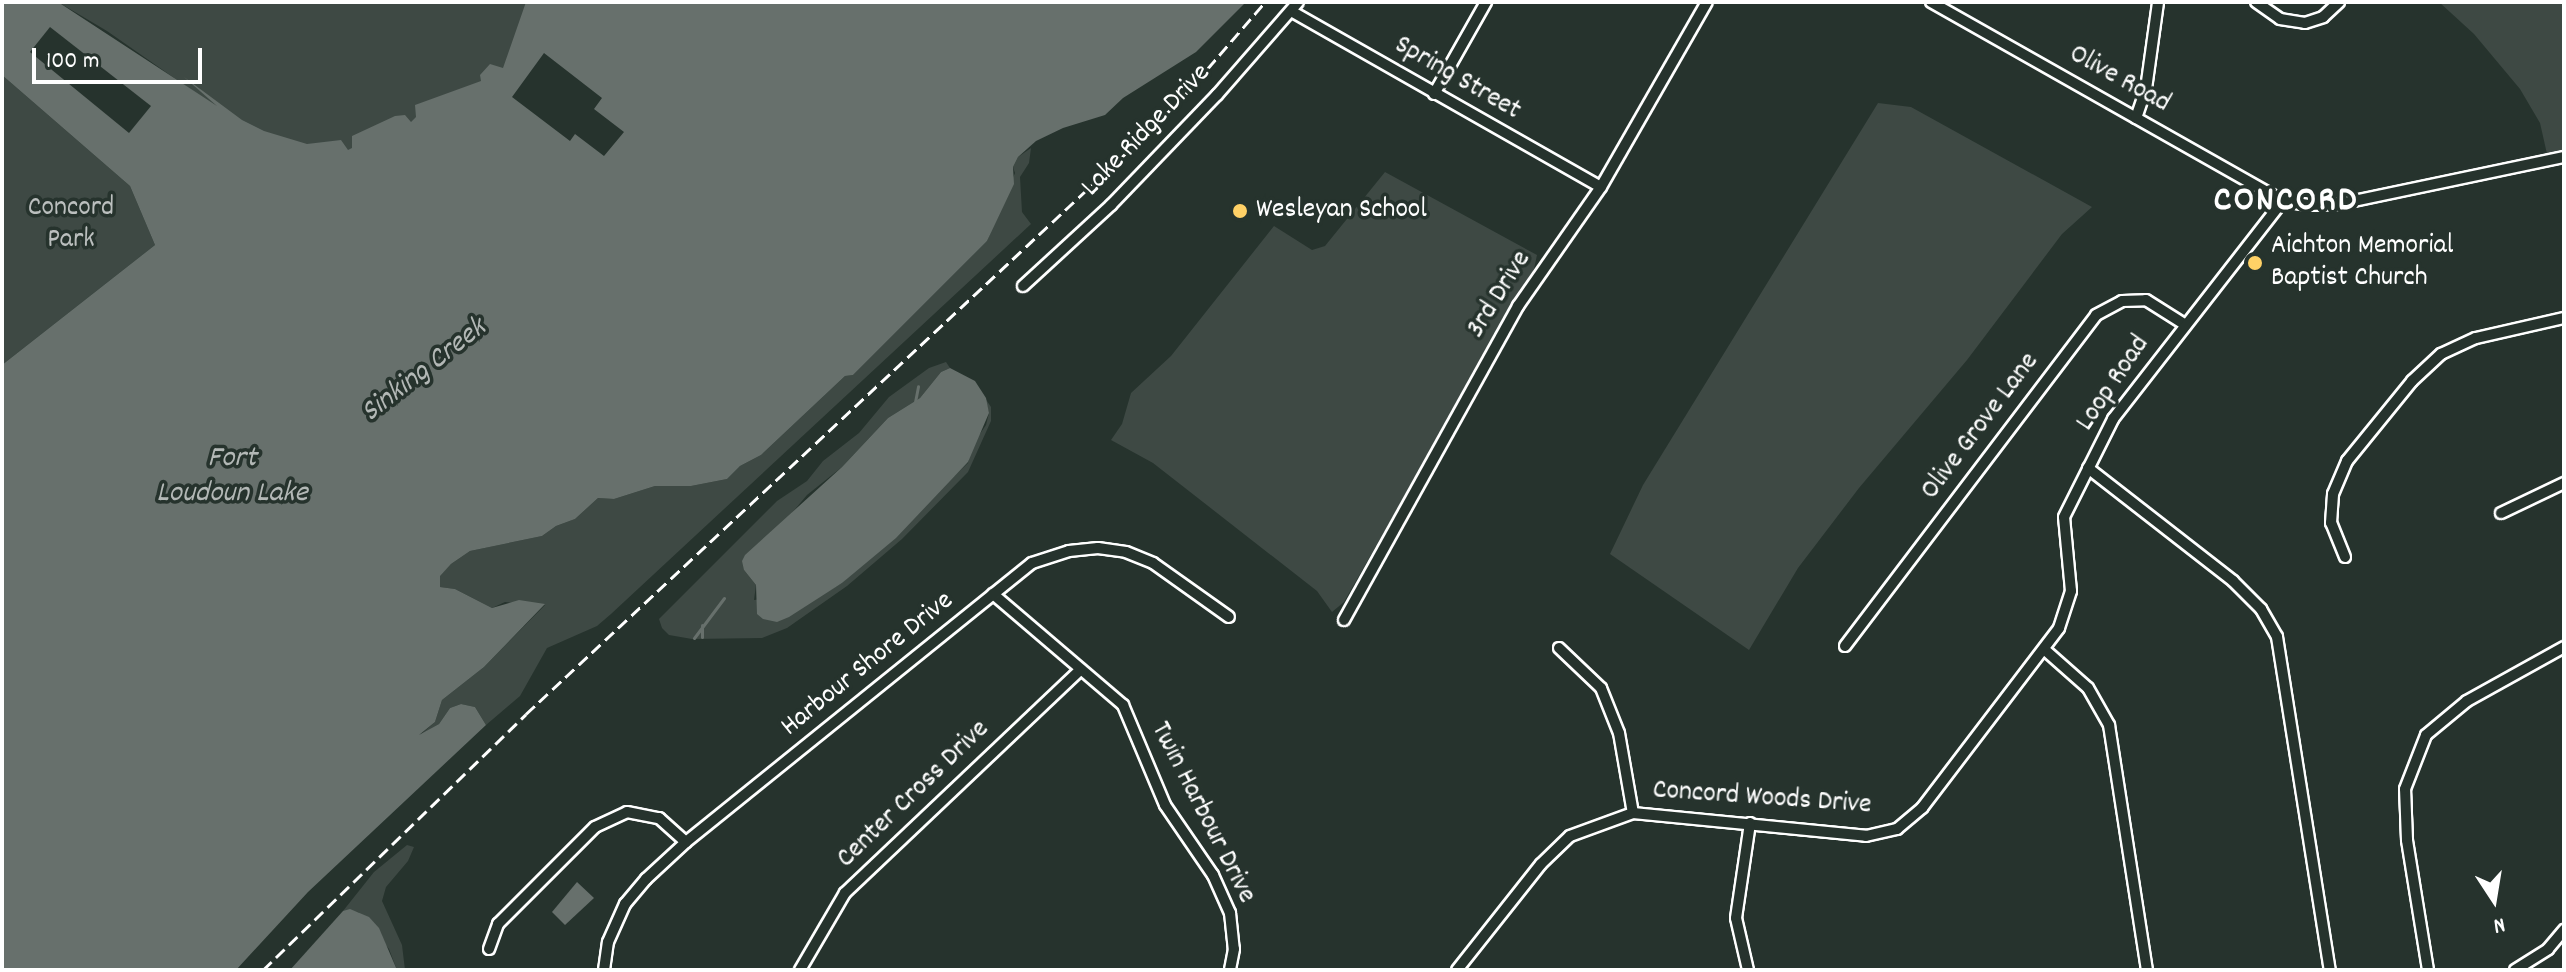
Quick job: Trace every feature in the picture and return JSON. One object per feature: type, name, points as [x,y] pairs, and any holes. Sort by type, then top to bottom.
[{"type":"street","points":[[1434,94],[1486,2]]},
{"type":"street","name":"3rd Drive","points":[[1344,620],[1518,306],[1601,187],[1707,2]]},
{"type":"street","name":"Olive Road","points":[[1931,2],[2283,201]]},
{"type":"street","points":[[2136,118],[2146,89],[2158,2]]},
{"type":"street","points":[[2256,2],[2280,19],[2305,23],[2323,17],[2339,2]]},
{"type":"street","name":"Spring Street","points":[[1294,6],[1434,94],[1601,187]]},
{"type":"street","name":"Lake Ridge Drive","points":[[1023,286],[1111,205],[1294,6]]},
{"type":"street","points":[[2283,201],[2307,205],[2339,204],[2564,157]]},
{"type":"street","name":"Loop Road","points":[[2283,201],[2184,324],[2113,419],[2088,468],[2233,581],[2261,609],[2277,637],[2330,970]]},
{"type":"street","name":"Olive Grove Lane","points":[[1845,646],[2096,315],[2122,301],[2146,300],[2184,324]]},
{"type":"street","points":[[2345,557],[2331,523],[2333,494],[2347,461],[2412,381],[2441,354],[2476,338],[2564,318]]},
{"type":"street","name":"Concord Woods Drive","points":[[1457,970],[1541,864],[1570,836],[1633,813],[1866,836],[1897,829],[1922,808],[2059,628],[2071,591],[2064,517],[2088,468]]},
{"type":"street","points":[[2501,513],[2564,483]]},
{"type":"street","name":"Harbour Shore Drive","points":[[604,970],[608,942],[625,904],[686,842],[1032,563],[1069,551],[1098,548],[1126,552],[1153,563],[1229,617]]},
{"type":"street","name":"Twin Harbour Drive","points":[[993,594],[1123,705],[1165,805],[1213,875],[1230,913],[1234,949],[1230,970]]},
{"type":"street","points":[[2428,970],[2407,840],[2405,789],[2426,735],[2467,701],[2564,647]]},
{"type":"street","points":[[1559,648],[1601,688],[1619,733],[1633,813]]},
{"type":"street","points":[[2045,650],[2088,688],[2109,725],[2147,970]]},
{"type":"street","name":"Center Cross Drive","points":[[800,970],[845,893],[1080,670]]},
{"type":"street","points":[[489,949],[498,924],[595,827],[627,812],[659,818],[686,842]]},
{"type":"street","points":[[1748,970],[1736,918],[1750,823]]},
{"type":"street","points":[[2515,970],[2548,949],[2564,930]]},
{"type":"green space","points":[[58,2],[535,2],[503,77],[382,144],[310,159],[210,103],[107,31]]},
{"type":"green space","points":[[2439,2],[2564,2],[2564,150],[2547,154],[2540,123],[2520,89],[2474,34]]},
{"type":"green space","name":"Concord Park","points":[[2,75],[130,186],[155,245],[2,365]]},
{"type":"green space","points":[[1878,103],[1911,107],[2092,207],[2062,234],[1967,360],[1859,488],[1798,568],[1749,650],[1610,554],[1643,485]]},
{"type":"green space","points":[[1031,148],[1029,163],[1020,177],[1022,212],[1031,224],[611,614],[597,626],[547,648],[520,696],[486,725],[475,707],[461,704],[450,708],[439,724],[419,736],[435,722],[442,700],[484,667],[545,605],[505,602],[492,608],[455,589],[440,587],[440,575],[451,564],[470,551],[542,536],[556,526],[575,519],[598,498],[614,499],[655,486],[691,486],[727,479],[740,466],[761,455],[845,376],[853,375],[987,241],[1015,173],[1013,167],[1018,157]]},
{"type":"green space","points":[[1385,172],[1537,255],[1534,269],[1344,602],[1332,612],[1317,591],[1153,463],[1111,440],[1122,424],[1131,393],[1171,356],[1274,226],[1312,250],[1325,246]]},
{"type":"green space","points":[[946,362],[950,368],[941,372],[920,398],[888,418],[842,467],[807,495],[744,570],[756,585],[754,600],[830,590],[842,583],[968,463],[971,447],[986,425],[989,413],[985,398],[991,407],[991,421],[968,472],[902,539],[847,586],[787,628],[762,638],[692,639],[669,635],[662,628],[659,619],[777,501],[807,481],[823,461],[859,433],[889,397],[929,368]]},
{"type":"green space","points":[[407,845],[414,847],[408,861],[386,887],[382,901],[402,945],[405,970],[397,970],[389,949],[358,912],[343,911],[374,872]]},
{"type":"water","name":"Fort Loudoun Lake","points":[[2,2],[58,2],[217,106],[184,77],[242,120],[264,131],[307,144],[341,140],[348,150],[352,148],[352,136],[395,116],[405,115],[411,122],[416,117],[415,105],[481,81],[480,75],[490,64],[503,68],[526,2],[1246,2],[1196,52],[1123,98],[1105,115],[1063,128],[1036,141],[1018,157],[1013,167],[1014,184],[987,241],[853,375],[845,376],[761,455],[740,466],[727,479],[691,486],[655,486],[614,499],[598,498],[575,519],[556,526],[542,536],[470,551],[451,564],[440,576],[440,587],[455,589],[492,608],[519,600],[545,604],[484,667],[442,700],[435,722],[419,735],[439,724],[450,708],[461,704],[475,707],[486,725],[308,892],[236,970],[2,970],[2,365],[155,245],[130,186],[2,75]]},
{"type":"water","points":[[950,368],[975,381],[986,398],[989,413],[968,462],[896,538],[842,583],[789,617],[777,622],[763,619],[757,614],[756,585],[744,570],[742,561],[745,555],[842,467],[888,418],[920,398],[941,372]]},
{"type":"water","points":[[577,882],[594,898],[565,925],[552,912]]},
{"type":"water","points":[[350,909],[369,917],[379,928],[397,970],[290,970],[343,911]]},
{"type":"pier","points":[[50,27],[151,106],[129,133],[30,52]]},
{"type":"pier","points":[[544,53],[602,98],[594,109],[624,132],[604,156],[575,134],[570,141],[512,97]]},
{"type":"waterway","points":[[915,402],[918,386]]},
{"type":"waterway","points":[[694,638],[724,598]]},
{"type":"waterway","points":[[702,625],[702,637]]},
{"type":"railway","points":[[263,970],[526,714],[1138,142],[1184,96],[1265,2]]},
{"type":"place","name":"Wesleyan School","points":[[1240,211]]},
{"type":"place","name":"Aichton Memorial Baptist Church","points":[[2255,263]]},
{"type":"district","name":"CONCORD","points":[[2286,203]]},
{"type":"water label","name":"Sinking Creek","points":[[425,372]]}]
